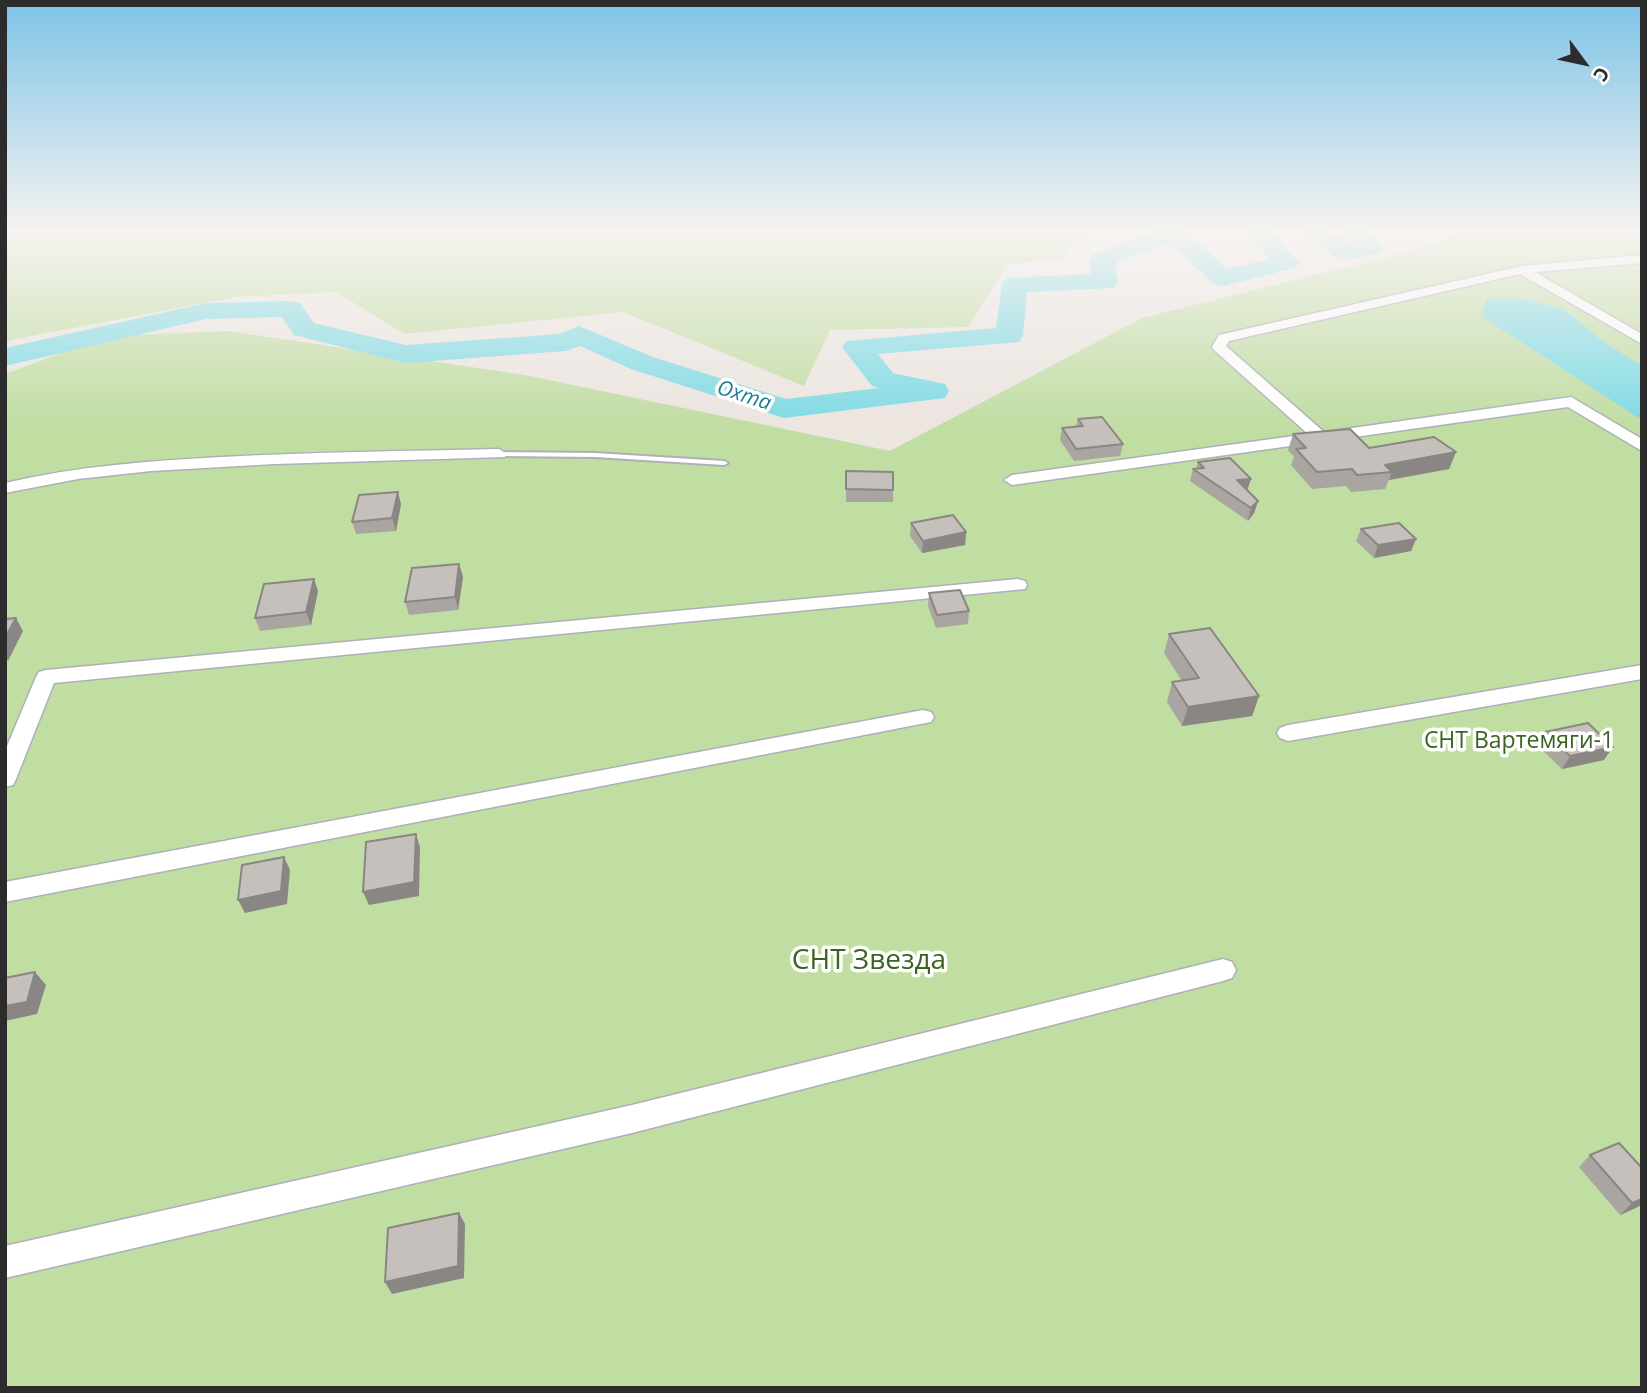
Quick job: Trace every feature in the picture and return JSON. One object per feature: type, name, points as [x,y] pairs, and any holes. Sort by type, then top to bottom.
[{"type":"street","points":[[1320,436],[1219,347],[1224,338],[1408,296]]},
{"type":"street","points":[[1567,296],[1639,337]]},
{"type":"street","points":[[1012,480],[1571,402],[1642,446]]},
{"type":"street","points":[[5,488],[36,480],[118,468],[267,459],[499,454]]},
{"type":"street","points":[[5,779],[46,677],[1017,585]]},
{"type":"street","points":[[1288,733],[1642,672]]},
{"type":"street","points":[[5,892],[923,717]]},
{"type":"street","points":[[5,1262],[632,1119],[1223,970]]},
{"type":"lane","points":[[499,454],[595,455],[724,463]]},
{"type":"green space","points":[[5,296],[256,296],[236,297],[5,341]]},
{"type":"green space","points":[[342,296],[988,296],[968,327],[830,330],[804,386],[623,312],[404,334]]},
{"type":"green space","name":"СНТ Звезда","points":[[1231,296],[1642,296],[1642,1388],[5,1388],[5,374],[107,336],[228,331],[525,375],[890,451],[1142,318]]},
{"type":"water","points":[[1487,298],[1523,299],[1564,309],[1601,340],[1642,366],[1642,420],[1481,316]]},
{"type":"building","points":[[1102,417],[1123,444],[1076,449],[1062,428],[1083,426],[1078,419]]},
{"type":"building","points":[[1350,429],[1369,448],[1434,437],[1456,452],[1385,465],[1392,472],[1357,475],[1352,469],[1317,472],[1296,449],[1306,448],[1293,434]]},
{"type":"building","points":[[1230,458],[1251,479],[1237,480],[1258,501],[1251,508],[1193,469],[1204,468],[1198,462]]},
{"type":"building","points":[[846,471],[893,472],[893,490],[846,489]]},
{"type":"building","points":[[398,492],[392,518],[352,522],[359,495]]},
{"type":"building","points":[[953,515],[966,532],[923,541],[911,523]]},
{"type":"building","points":[[1399,523],[1416,539],[1378,545],[1361,529]]},
{"type":"building","points":[[459,564],[455,597],[405,602],[412,568]]},
{"type":"building","points":[[314,579],[306,612],[255,618],[264,584]]},
{"type":"building","points":[[960,590],[969,611],[937,615],[929,593]]},
{"type":"building","points":[[16,618],[5,638],[5,619]]},
{"type":"building","points":[[1210,628],[1259,696],[1188,707],[1172,682],[1199,678],[1169,634]]},
{"type":"building","points":[[1588,723],[1613,747],[1570,756],[1545,732]]},
{"type":"building","points":[[416,834],[414,882],[363,892],[366,842]]},
{"type":"building","points":[[284,857],[281,891],[238,900],[242,865]]},
{"type":"building","points":[[35,972],[27,1002],[5,1006],[5,978]]},
{"type":"building","points":[[1619,1143],[1642,1168],[1642,1199],[1632,1203],[1590,1155]]},
{"type":"building","points":[[459,1213],[458,1266],[385,1282],[388,1228]]},
{"type":"waterway","name":"Охта","points":[[5,357],[206,311],[290,309],[304,329],[406,354],[566,342],[579,335],[642,363],[784,409],[934,391],[883,380],[857,347],[1009,336],[1014,296]]},
{"type":"park label","name":"СНТ Вартемяги-1","points":[[1519,741]]}]
